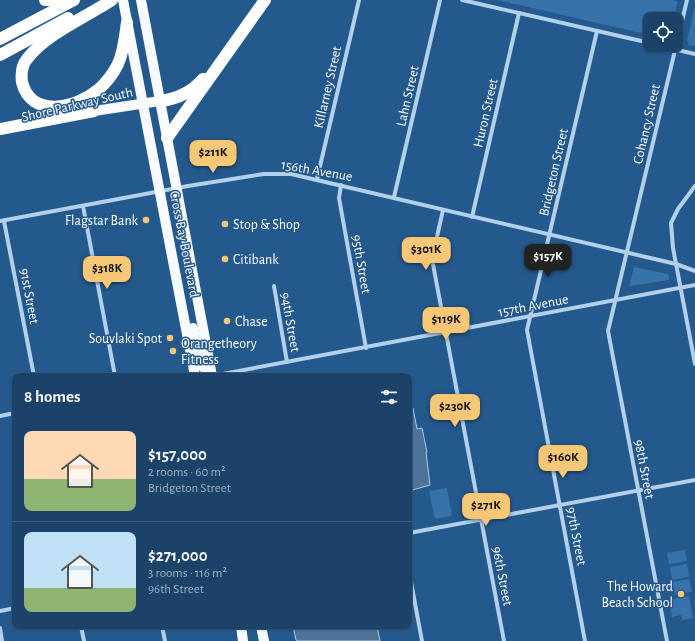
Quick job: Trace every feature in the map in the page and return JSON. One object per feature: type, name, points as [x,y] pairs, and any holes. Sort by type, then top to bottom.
[{"type":"highway","points":[[45,0],[56,0]]},
{"type":"highway","points":[[0,39],[74,0]]},
{"type":"highway","points":[[0,55],[103,0]]},
{"type":"highway","points":[[112,0],[52,38],[27,58],[23,65],[22,74],[24,87],[28,95],[42,105],[56,107],[80,101],[97,91],[107,81],[118,64],[124,46],[127,21]]},
{"type":"highway","points":[[167,138],[265,0]]},
{"type":"highway","points":[[160,101],[176,98],[191,90],[223,58]]},
{"type":"highway","points":[[0,129],[94,111]]},
{"type":"main road","name":"Cross Bay Boulevard","points":[[123,0],[161,191],[194,373]]},
{"type":"main road","name":"Cross Bay Boulevard","points":[[141,0],[211,373]]},
{"type":"main road","name":"Shore Parkway South","points":[[94,111],[160,101]]},
{"type":"main road","points":[[176,275],[184,282],[200,364],[209,373]]},
{"type":"main road","points":[[241,629],[243,641]]},
{"type":"main road","points":[[262,629],[264,641]]},
{"type":"street","name":"Killarney Street","points":[[317,179],[359,0]]},
{"type":"street","name":"Lahn Street","points":[[394,197],[440,0]]},
{"type":"street","points":[[462,0],[643,41]]},
{"type":"street","name":"Cohancy Street","points":[[683,19],[687,2]]},
{"type":"street","name":"Huron Street","points":[[472,217],[519,13]]},
{"type":"street","name":"Bridgeton Street","points":[[530,317],[597,31]]},
{"type":"street","points":[[683,51],[695,54]]},
{"type":"street","name":"Cohancy Street","points":[[616,301],[675,52]]},
{"type":"street","name":"Shore Parkway South","points":[[43,126],[87,118],[94,111]]},
{"type":"street","name":"156th Avenue","points":[[2,221],[177,188],[272,173],[290,174],[341,184],[472,217],[627,252]]},
{"type":"street","name":"95th Street","points":[[341,184],[339,198],[366,348]]},
{"type":"street","points":[[695,186],[678,209],[671,223],[680,288],[695,364]]},
{"type":"street","points":[[83,206],[114,373]]},
{"type":"street","name":"96th Street","points":[[443,210],[432,259],[504,641]]},
{"type":"street","name":"91st Street","points":[[2,221],[33,373]]},
{"type":"street","points":[[627,252],[676,264],[695,271]]},
{"type":"street","name":"157th Avenue","points":[[228,373],[695,285]]},
{"type":"street","name":"94th Street","points":[[274,286],[287,362]]},
{"type":"street","name":"98th Street","points":[[616,301],[608,331],[667,641]]},
{"type":"street","name":"97th Street","points":[[530,317],[527,330],[585,641]]},
{"type":"street","points":[[0,416],[12,414]]},
{"type":"street","points":[[412,532],[695,480]]},
{"type":"street","points":[[412,587],[422,641]]},
{"type":"street","points":[[0,611],[12,609]]},
{"type":"street","points":[[0,628],[2,641]]},
{"type":"street","points":[[82,629],[84,641]]},
{"type":"street","points":[[163,629],[165,641]]},
{"type":"shaded area","points":[[497,0],[673,0],[678,2],[675,12],[643,12],[643,33]]},
{"type":"shaded area","points":[[695,6],[695,46],[688,45],[689,42],[687,41]]},
{"type":"shaded area","points":[[634,267],[668,274],[669,280],[629,286]]},
{"type":"shaded area","points":[[412,407],[417,429],[422,428],[427,452],[430,485],[412,490]]},
{"type":"shaded area","points":[[447,488],[452,516],[435,519],[429,491]]},
{"type":"shaded area","points":[[685,550],[687,561],[669,564],[667,553]]},
{"type":"shaded area","points":[[687,564],[689,577],[672,580],[670,567]]},
{"type":"shaded area","points":[[689,579],[692,592],[675,595],[672,582]]},
{"type":"shaded area","points":[[689,596],[693,618],[683,620],[681,615],[672,617],[669,600]]},
{"type":"shaded area","points":[[294,629],[378,629],[380,641],[298,641],[296,640]]},
{"type":"place","name":"Flagstar Bank","points":[[146,220]]},
{"type":"place","name":"Stop & Shop","points":[[225,224]]},
{"type":"place","name":"Citibank","points":[[225,259]]},
{"type":"place","name":"Chase","points":[[227,321]]},
{"type":"place","name":"Souvlaki Spot","points":[[170,338]]},
{"type":"place","name":"Orangetheory Fitness","points":[[173,351]]},
{"type":"place","name":"The Howard Beach School","points":[[681,594]]}]
